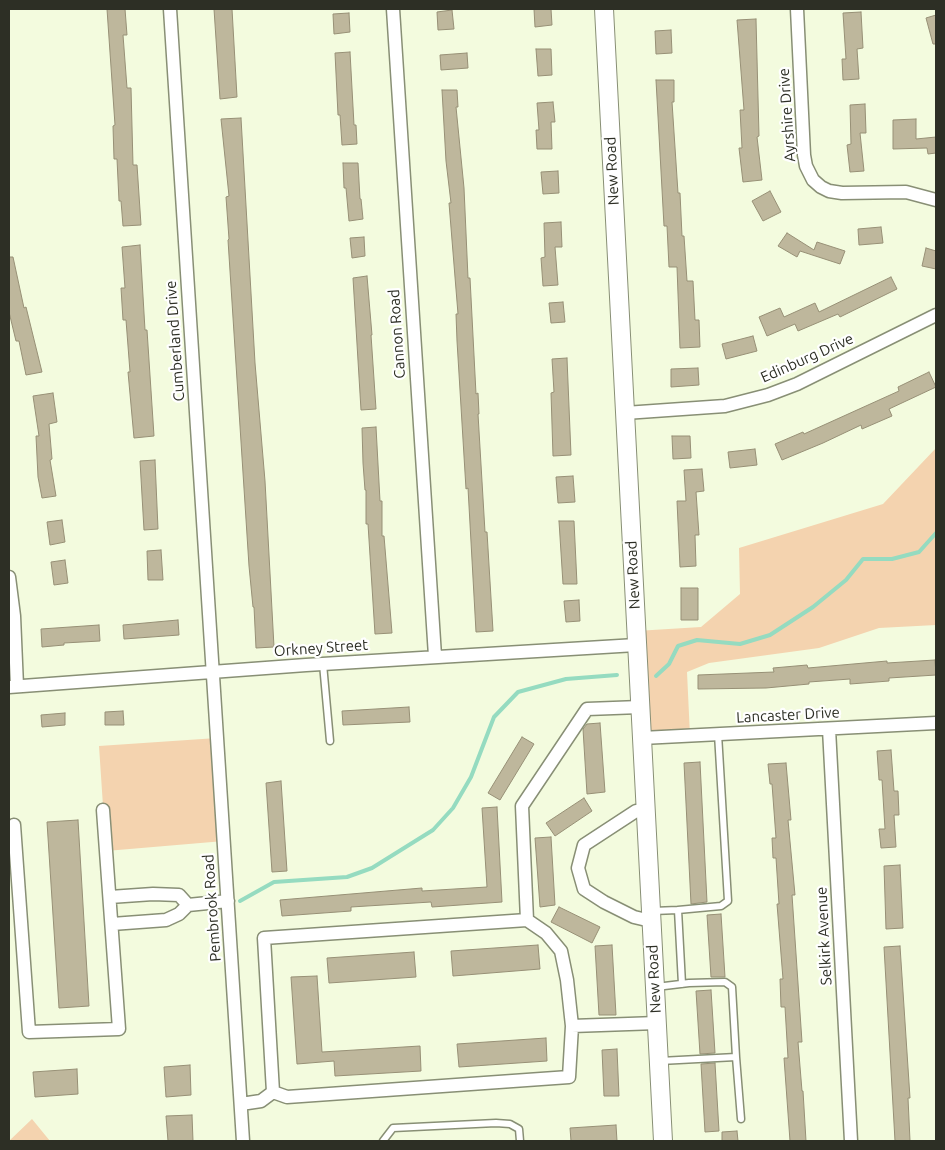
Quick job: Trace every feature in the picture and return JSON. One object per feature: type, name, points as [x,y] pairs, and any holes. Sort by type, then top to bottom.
[{"type":"street","name":"Cumberland Drive","points":[[170,9],[213,672]]},
{"type":"street","name":"Cannon Road","points":[[393,9],[435,656]]},
{"type":"street","name":"New Road","points":[[604,9],[663,1141]]},
{"type":"street","name":"Ayrshire Drive","points":[[797,9],[804,155],[806,166],[814,180],[821,187],[842,194],[906,192],[936,200]]},
{"type":"street","name":"Edinburg Drive","points":[[625,412],[725,406],[768,395],[796,384],[936,315]]},
{"type":"street","points":[[9,577],[14,616],[13,687]]},
{"type":"street","name":"Orkney Street","points":[[13,687],[435,656],[636,645]]},
{"type":"street","name":"Pembrook Road","points":[[213,672],[243,1141]]},
{"type":"street","points":[[527,920],[522,806],[587,709],[640,707]]},
{"type":"street","name":"Lancaster Drive","points":[[642,738],[936,723]]},
{"type":"street","name":"Selkirk Avenue","points":[[830,729],[851,1141]]},
{"type":"street","points":[[645,809],[636,811],[584,845],[578,868],[584,889],[604,902],[634,917],[651,916]]},
{"type":"street","points":[[14,825],[29,1032],[119,1029],[103,810]]},
{"type":"street","points":[[110,897],[153,894],[179,895],[188,905]]},
{"type":"street","points":[[112,924],[166,920],[179,914],[188,905],[228,901]]},
{"type":"street","points":[[527,920],[546,933],[561,951],[567,980],[572,1026],[569,1077],[287,1097],[274,1092],[264,938],[527,920]]},
{"type":"street","points":[[572,1026],[656,1023]]},
{"type":"street","points":[[241,1104],[261,1101],[274,1092]]},
{"type":"lane","points":[[323,664],[330,741]]},
{"type":"lane","points":[[651,916],[678,910],[721,906],[728,901],[718,734]]},
{"type":"lane","points":[[678,910],[682,984]]},
{"type":"lane","points":[[655,988],[682,984],[725,982],[732,987],[741,1119]]},
{"type":"lane","points":[[658,1061],[736,1058]]},
{"type":"lane","points":[[383,1141],[393,1128],[496,1123],[510,1124],[519,1129],[520,1141]]},
{"type":"shaded area","points":[[936,448],[936,625],[879,628],[819,648],[709,663],[687,672],[690,736],[642,738],[636,631],[701,627],[740,594],[739,548],[883,504]]},
{"type":"shaded area","points":[[217,738],[224,841],[106,851],[99,746]]},
{"type":"shaded area","points":[[32,1119],[50,1141],[9,1141]]},
{"type":"building","points":[[107,9],[125,9],[127,35],[123,35],[127,88],[131,88],[133,165],[137,165],[141,225],[123,226],[121,201],[119,201],[117,159],[114,159],[113,126],[115,125]]},
{"type":"building","points":[[214,9],[232,9],[237,97],[220,99]]},
{"type":"building","points":[[534,9],[551,9],[552,25],[535,27]]},
{"type":"building","points":[[452,10],[454,29],[438,30],[437,12]]},
{"type":"building","points":[[861,12],[863,48],[857,49],[859,79],[843,80],[842,59],[846,59],[843,13]]},
{"type":"building","points":[[349,13],[350,32],[334,34],[333,14]]},
{"type":"building","points":[[936,15],[936,44],[933,44],[926,18]]},
{"type":"building","points":[[756,19],[759,136],[757,137],[762,180],[743,182],[739,148],[742,148],[740,110],[744,110],[737,20]]},
{"type":"building","points":[[671,30],[672,53],[656,54],[655,31]]},
{"type":"building","points":[[536,49],[551,49],[552,75],[538,76]]},
{"type":"building","points":[[350,52],[354,125],[356,125],[357,144],[342,145],[340,115],[338,115],[335,53]]},
{"type":"building","points":[[467,53],[468,68],[441,70],[440,55]]},
{"type":"building","points":[[656,80],[674,80],[674,102],[672,102],[682,236],[684,236],[687,281],[693,281],[695,320],[699,320],[700,347],[680,348],[677,267],[669,267],[667,226],[664,226]]},
{"type":"building","points":[[442,90],[457,90],[458,107],[456,107],[464,188],[468,278],[470,278],[476,394],[478,393],[485,532],[487,532],[493,631],[476,632],[457,341],[456,314],[458,314]]},
{"type":"building","points":[[553,102],[555,122],[551,122],[552,149],[537,149],[536,130],[539,130],[537,103]]},
{"type":"building","points":[[865,104],[866,133],[860,133],[864,171],[850,172],[847,145],[851,144],[850,105]]},
{"type":"building","points":[[241,118],[274,647],[256,648],[228,240],[226,197],[229,196],[221,119]]},
{"type":"building","points":[[916,119],[916,139],[936,137],[936,153],[928,154],[927,148],[893,149],[893,120]]},
{"type":"building","points":[[343,163],[358,163],[363,219],[349,221],[346,188],[344,188]]},
{"type":"building","points":[[558,171],[559,193],[543,194],[541,172]]},
{"type":"building","points":[[770,191],[781,212],[763,221],[752,201]]},
{"type":"building","points":[[561,222],[562,247],[555,247],[558,285],[543,286],[541,258],[545,257],[544,223]]},
{"type":"building","points":[[881,227],[883,243],[859,245],[858,229]]},
{"type":"building","points":[[787,233],[814,250],[817,242],[845,251],[840,264],[800,251],[797,257],[778,246]]},
{"type":"building","points":[[364,237],[365,256],[352,258],[350,238]]},
{"type":"building","points":[[140,245],[154,436],[134,438],[128,372],[130,372],[126,320],[123,320],[121,288],[125,288],[122,247]]},
{"type":"building","points":[[926,248],[936,251],[936,269],[922,266]]},
{"type":"building","points":[[9,257],[13,257],[24,308],[26,307],[42,372],[26,375],[19,341],[16,341],[9,312]]},
{"type":"building","points":[[367,276],[376,409],[361,410],[353,278]]},
{"type":"building","points":[[891,277],[897,289],[840,317],[838,314],[798,331],[795,324],[767,336],[759,317],[780,308],[784,317],[815,303],[819,312]]},
{"type":"building","points":[[563,302],[565,322],[551,323],[549,303]]},
{"type":"building","points":[[753,336],[757,351],[726,359],[722,344]]},
{"type":"building","points":[[567,358],[571,455],[553,456],[551,393],[554,392],[552,359]]},
{"type":"building","points":[[698,368],[699,385],[671,387],[671,369]]},
{"type":"building","points":[[929,372],[936,387],[889,409],[892,416],[862,429],[861,425],[782,460],[775,444],[803,432],[804,434],[899,391],[898,387]]},
{"type":"building","points":[[53,393],[57,422],[49,424],[52,459],[50,460],[56,496],[42,498],[38,477],[36,436],[39,436],[33,396]]},
{"type":"building","points":[[376,427],[380,501],[382,501],[382,536],[384,536],[392,633],[375,634],[368,524],[366,524],[362,428]]},
{"type":"building","points":[[672,436],[690,436],[691,458],[673,459]]},
{"type":"building","points":[[755,449],[757,465],[730,468],[728,452]]},
{"type":"building","points":[[155,460],[158,529],[144,530],[140,461]]},
{"type":"building","points":[[702,469],[704,491],[696,492],[699,535],[695,535],[696,566],[680,567],[677,501],[686,501],[684,470]]},
{"type":"building","points":[[573,476],[575,502],[558,503],[556,477]]},
{"type":"building","points":[[62,520],[65,542],[50,545],[47,522]]},
{"type":"building","points":[[559,521],[574,521],[577,584],[563,584]]},
{"type":"building","points":[[161,550],[163,580],[148,580],[147,551]]},
{"type":"building","points":[[65,560],[68,583],[54,585],[51,562]]},
{"type":"building","points":[[681,588],[698,588],[698,620],[681,620]]},
{"type":"building","points":[[579,600],[580,621],[566,622],[564,601]]},
{"type":"building","points":[[178,620],[179,635],[124,639],[123,625]]},
{"type":"building","points":[[99,625],[100,641],[64,643],[64,645],[42,647],[41,629]]},
{"type":"building","points":[[935,660],[936,675],[889,678],[889,681],[850,684],[850,679],[766,688],[698,689],[698,675],[774,672],[773,668],[807,665],[808,668],[887,661],[887,663]]},
{"type":"building","points":[[409,707],[410,722],[343,725],[342,711]]},
{"type":"building","points":[[123,711],[124,725],[105,725],[105,712]]},
{"type":"building","points":[[65,713],[65,725],[42,727],[41,715]]},
{"type":"building","points":[[600,723],[605,792],[587,794],[583,729],[587,724]]},
{"type":"building","points":[[522,737],[534,744],[500,800],[488,793]]},
{"type":"building","points":[[891,750],[894,791],[898,791],[899,815],[894,815],[896,847],[881,848],[879,829],[885,829],[882,780],[879,780],[877,751]]},
{"type":"building","points":[[700,762],[707,902],[691,904],[684,763]]},
{"type":"building","points":[[786,763],[791,820],[788,820],[795,895],[792,895],[802,1042],[798,1042],[806,1141],[790,1141],[784,1058],[788,1058],[785,1007],[781,1007],[780,979],[783,979],[777,904],[779,904],[776,858],[773,858],[772,838],[776,838],[772,784],[770,784],[768,764]]},
{"type":"building","points":[[281,781],[287,871],[272,872],[266,783]]},
{"type":"building","points":[[584,798],[592,811],[555,836],[546,823]]},
{"type":"building","points":[[497,807],[502,902],[432,907],[431,902],[351,907],[351,911],[282,916],[280,900],[422,888],[422,891],[487,887],[482,808]]},
{"type":"building","points":[[78,820],[89,1006],[59,1008],[47,822]]},
{"type":"building","points":[[551,837],[555,905],[540,907],[535,838]]},
{"type":"building","points":[[900,865],[903,928],[886,929],[884,866]]},
{"type":"building","points":[[559,907],[600,927],[592,943],[551,922]]},
{"type":"building","points":[[721,914],[725,977],[711,977],[707,915]]},
{"type":"building","points":[[538,945],[540,969],[453,976],[451,951]]},
{"type":"building","points":[[612,945],[616,1015],[599,1015],[595,946]]},
{"type":"building","points":[[900,946],[910,1098],[908,1098],[910,1141],[895,1141],[884,947]]},
{"type":"building","points":[[414,952],[416,977],[329,983],[327,958]]},
{"type":"building","points":[[317,976],[322,1052],[420,1046],[421,1071],[335,1076],[334,1061],[297,1064],[291,977]]},
{"type":"building","points":[[711,990],[715,1053],[700,1054],[696,991]]},
{"type":"building","points":[[546,1038],[547,1061],[459,1067],[457,1044]]},
{"type":"building","points":[[617,1049],[619,1096],[604,1096],[602,1050]]},
{"type":"building","points":[[715,1063],[719,1131],[705,1132],[701,1064]]},
{"type":"building","points":[[190,1065],[191,1095],[166,1097],[164,1067]]},
{"type":"building","points":[[77,1069],[78,1094],[35,1097],[33,1072]]},
{"type":"building","points":[[192,1115],[193,1141],[168,1141],[166,1116]]},
{"type":"building","points":[[616,1125],[617,1141],[571,1141],[570,1128]]},
{"type":"building","points":[[737,1131],[738,1141],[722,1141],[722,1132]]},
{"type":"waterway","points":[[656,676],[669,664],[678,646],[697,640],[740,644],[770,635],[813,607],[846,580],[863,559],[892,559],[919,552],[936,533]]},
{"type":"waterway","points":[[240,901],[274,882],[347,877],[372,868],[433,830],[453,808],[471,777],[494,717],[518,692],[566,679],[617,675]]}]
